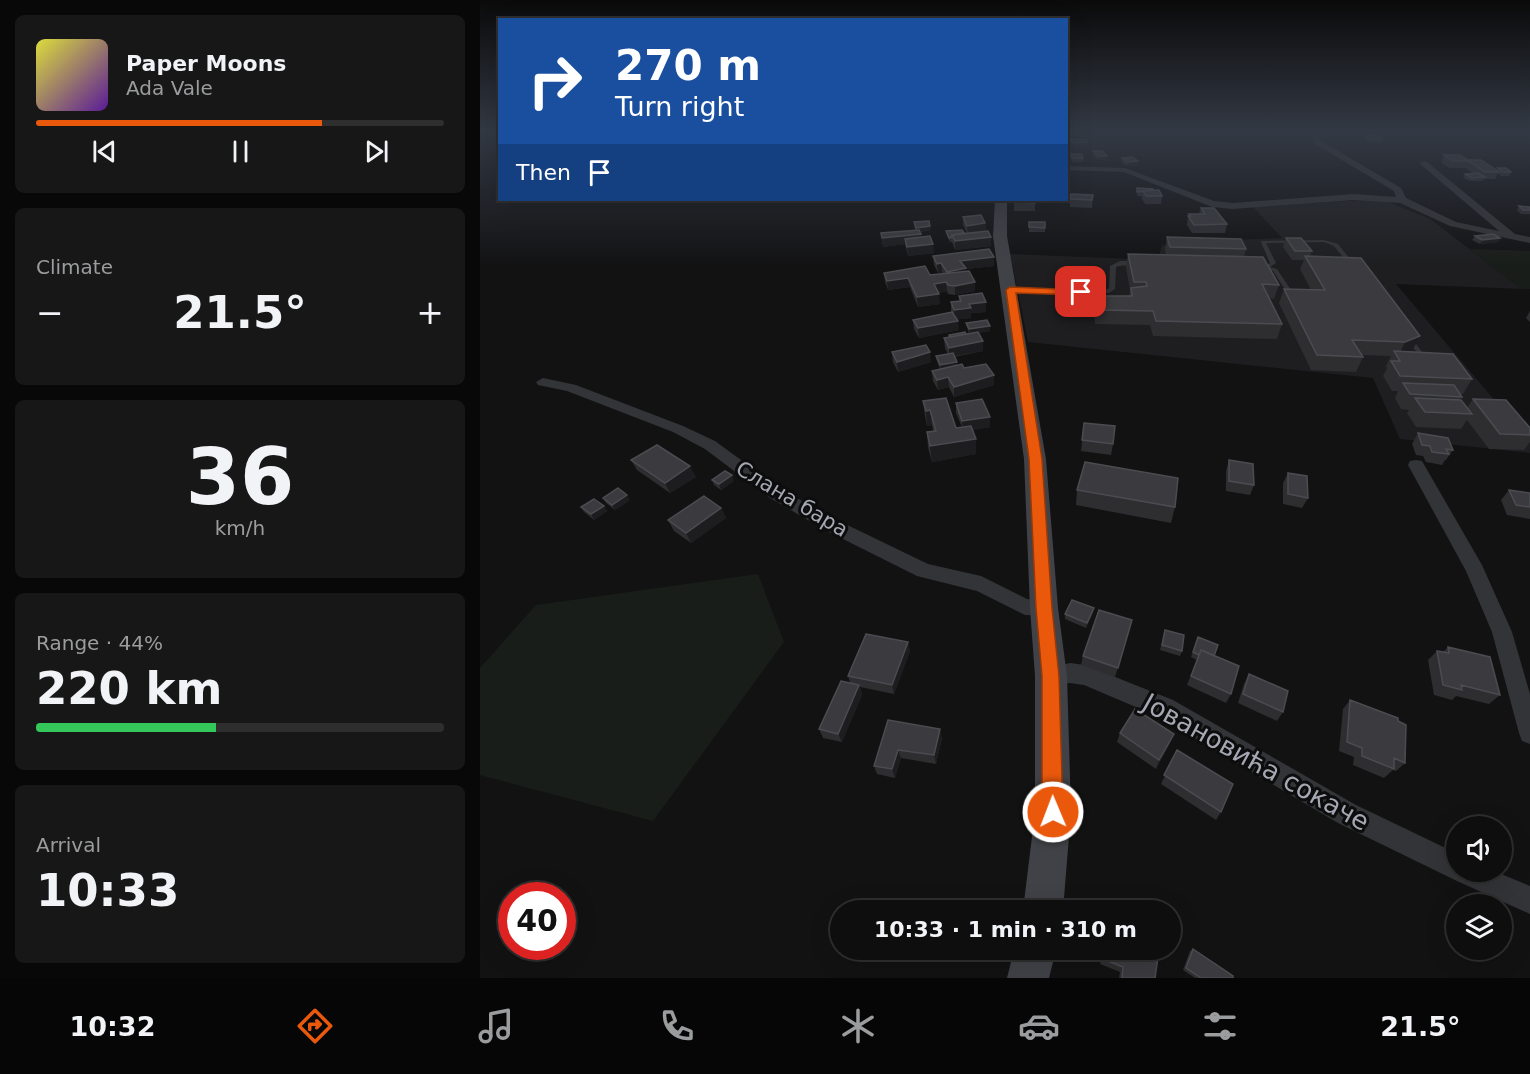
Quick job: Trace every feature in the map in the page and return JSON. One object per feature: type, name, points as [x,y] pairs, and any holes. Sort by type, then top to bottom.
[{"type":"street","points":[[1139,176],[1212,204],[1233,206],[1354,197],[1402,200],[1453,224],[1530,240]]},
{"type":"street","points":[[1374,176],[1398,190],[1402,200]]},
{"type":"street","points":[[1437,176],[1514,238]]},
{"type":"street","points":[[1001,201],[1000,236],[1035,459],[1044,608],[1051,676],[1053,812],[1044,900]]},
{"type":"street","name":"Слана бара","points":[[543,382],[571,388],[678,429],[710,445],[776,494],[831,525],[924,571],[981,584],[1025,607],[1044,608]]},
{"type":"street","points":[[1416,465],[1476,570],[1502,632],[1530,733]]},
{"type":"street","name":"Јовановића сокаче","points":[[1051,676],[1070,673],[1085,675],[1165,708],[1347,814],[1446,862]]},
{"type":"street","points":[[1489,882],[1530,900]]},
{"type":"street","points":[[1028,978],[1032,960]]},
{"type":"lane","points":[[1267,267],[1273,263],[1263,243],[1324,242],[1336,245],[1358,273]]},
{"type":"lane","points":[[1010,290],[1107,292],[1112,290],[1113,266],[1120,263],[1143,264]]},
{"type":"lane","points":[[1256,266],[1275,270],[1293,299]]},
{"type":"lane","points":[[1402,329],[1424,358]]},
{"type":"shaded area","points":[[1381,199],[1430,219],[1522,289],[1396,284],[1530,442],[1530,453],[1400,439],[1373,378],[1028,342],[1010,254],[1158,260],[1162,245],[1236,247],[1234,240],[1282,238],[1253,207]]},
{"type":"shaded area","points":[[1468,249],[1530,251],[1530,289],[1522,289]]},
{"type":"shaded area","points":[[758,574],[784,642],[653,821],[480,775],[480,668],[536,605]]},
{"type":"building","points":[[1468,176],[1485,177],[1472,178]]},
{"type":"building","points":[[1137,188],[1153,189],[1153,190],[1137,192]]},
{"type":"building","points":[[1159,190],[1162,196],[1146,196],[1143,191]]},
{"type":"building","points":[[1071,194],[1093,195],[1092,200],[1070,199]]},
{"type":"building","points":[[1035,201],[1035,203],[1014,202]]},
{"type":"building","points":[[1519,206],[1530,207],[1530,210],[1523,210]]},
{"type":"building","points":[[1201,208],[1214,208],[1227,224],[1194,225],[1188,216],[1191,216],[1189,214],[1205,214]]},
{"type":"building","points":[[981,215],[985,223],[967,226],[963,217]]},
{"type":"building","points":[[929,221],[930,226],[916,228],[914,222]]},
{"type":"building","points":[[1029,222],[1045,222],[1045,228],[1029,227]]},
{"type":"building","points":[[919,230],[921,234],[882,238],[881,233]]},
{"type":"building","points":[[962,230],[964,233],[952,235],[949,238],[946,231]]},
{"type":"building","points":[[988,231],[991,237],[955,241],[952,235]]},
{"type":"building","points":[[1493,234],[1500,238],[1482,240],[1475,236]]},
{"type":"building","points":[[930,236],[933,244],[907,247],[905,239]]},
{"type":"building","points":[[1167,237],[1241,239],[1246,249],[1170,247]]},
{"type":"building","points":[[1286,238],[1301,238],[1312,251],[1295,251]]},
{"type":"building","points":[[989,249],[994,257],[960,261],[966,268],[947,272],[941,263],[937,264],[933,256]]},
{"type":"building","points":[[1128,254],[1263,257],[1279,285],[1262,284],[1282,324],[1156,321],[1153,311],[1097,310],[1095,296],[1132,296],[1131,288],[1147,286],[1146,282],[1134,282]]},
{"type":"building","points":[[1305,256],[1361,258],[1420,336],[1405,342],[1352,340],[1363,357],[1317,355],[1284,289],[1325,290]]},
{"type":"building","points":[[925,266],[930,275],[969,271],[975,282],[955,286],[948,285],[946,282],[934,284],[939,294],[917,297],[908,278],[887,281],[884,273]]},
{"type":"building","points":[[982,293],[986,302],[969,304],[971,308],[954,310],[951,302],[961,301],[959,296]]},
{"type":"building","points":[[952,312],[958,321],[918,328],[913,320]]},
{"type":"building","points":[[987,320],[990,326],[969,329],[966,323]]},
{"type":"building","points":[[965,332],[966,334],[950,337],[949,335]]},
{"type":"building","points":[[978,332],[983,341],[949,348],[944,338]]},
{"type":"building","points":[[926,345],[930,352],[897,362],[892,352]]},
{"type":"building","points":[[1394,351],[1453,354],[1472,379],[1400,376],[1391,361],[1400,361]]},
{"type":"building","points":[[953,353],[957,362],[940,365],[936,356]]},
{"type":"building","points":[[962,364],[964,368],[986,364],[994,375],[954,387],[948,377],[937,380],[932,371]]},
{"type":"building","points":[[1403,383],[1454,385],[1462,397],[1410,394]]},
{"type":"building","points":[[946,398],[956,428],[971,426],[976,439],[930,446],[927,432],[936,431],[930,410],[926,411],[923,401]]},
{"type":"building","points":[[1415,398],[1461,400],[1472,414],[1425,412]]},
{"type":"building","points":[[982,399],[990,417],[962,421],[956,403]]},
{"type":"building","points":[[1473,399],[1506,400],[1530,428],[1530,435],[1500,434]]},
{"type":"building","points":[[1084,423],[1115,426],[1113,444],[1082,440]]},
{"type":"building","points":[[1418,433],[1448,438],[1453,450],[1446,449],[1449,454],[1432,452],[1430,446],[1422,445]]},
{"type":"building","points":[[657,445],[690,466],[665,483],[631,460]]},
{"type":"building","points":[[1229,460],[1253,464],[1254,485],[1229,481]]},
{"type":"building","points":[[1085,462],[1178,478],[1175,507],[1077,490]]},
{"type":"building","points":[[725,471],[732,475],[719,484],[712,480]]},
{"type":"building","points":[[1288,473],[1307,476],[1308,498],[1288,494]]},
{"type":"building","points":[[618,488],[627,495],[612,505],[603,498]]},
{"type":"building","points":[[1509,490],[1530,493],[1530,507],[1516,505]]},
{"type":"building","points":[[704,496],[721,508],[686,533],[668,520]]},
{"type":"building","points":[[594,499],[604,506],[591,514],[581,507]]},
{"type":"building","points":[[1072,600],[1094,608],[1087,623],[1065,614]]},
{"type":"building","points":[[1099,610],[1132,620],[1118,668],[1083,656]]},
{"type":"building","points":[[1165,630],[1184,635],[1182,651],[1162,645]]},
{"type":"building","points":[[866,634],[908,642],[892,685],[848,676]]},
{"type":"building","points":[[1198,637],[1218,645],[1214,656],[1201,650],[1199,655],[1193,652]]},
{"type":"building","points":[[1448,647],[1490,657],[1500,695],[1461,685],[1462,690],[1443,685],[1437,651],[1449,653]]},
{"type":"building","points":[[1201,650],[1239,666],[1231,694],[1191,676]]},
{"type":"building","points":[[1249,674],[1288,691],[1283,712],[1243,694]]},
{"type":"building","points":[[841,681],[859,685],[838,734],[819,729]]},
{"type":"building","points":[[1350,700],[1398,718],[1398,721],[1406,725],[1405,763],[1394,758],[1394,769],[1362,756],[1362,748],[1347,742]]},
{"type":"building","points":[[1135,709],[1174,734],[1159,760],[1120,733]]},
{"type":"building","points":[[888,720],[940,729],[934,755],[898,750],[892,769],[874,766]]},
{"type":"building","points":[[1177,750],[1233,784],[1221,812],[1164,775]]},
{"type":"building","points":[[1193,949],[1233,978],[1201,978],[1186,968]]},
{"type":"building","points":[[1106,960],[1158,960],[1155,978],[1122,978],[1123,967]]},
{"type":"route","points":[[1053,812],[1051,676],[1044,608],[1035,459],[1010,290],[1081,292]]}]
